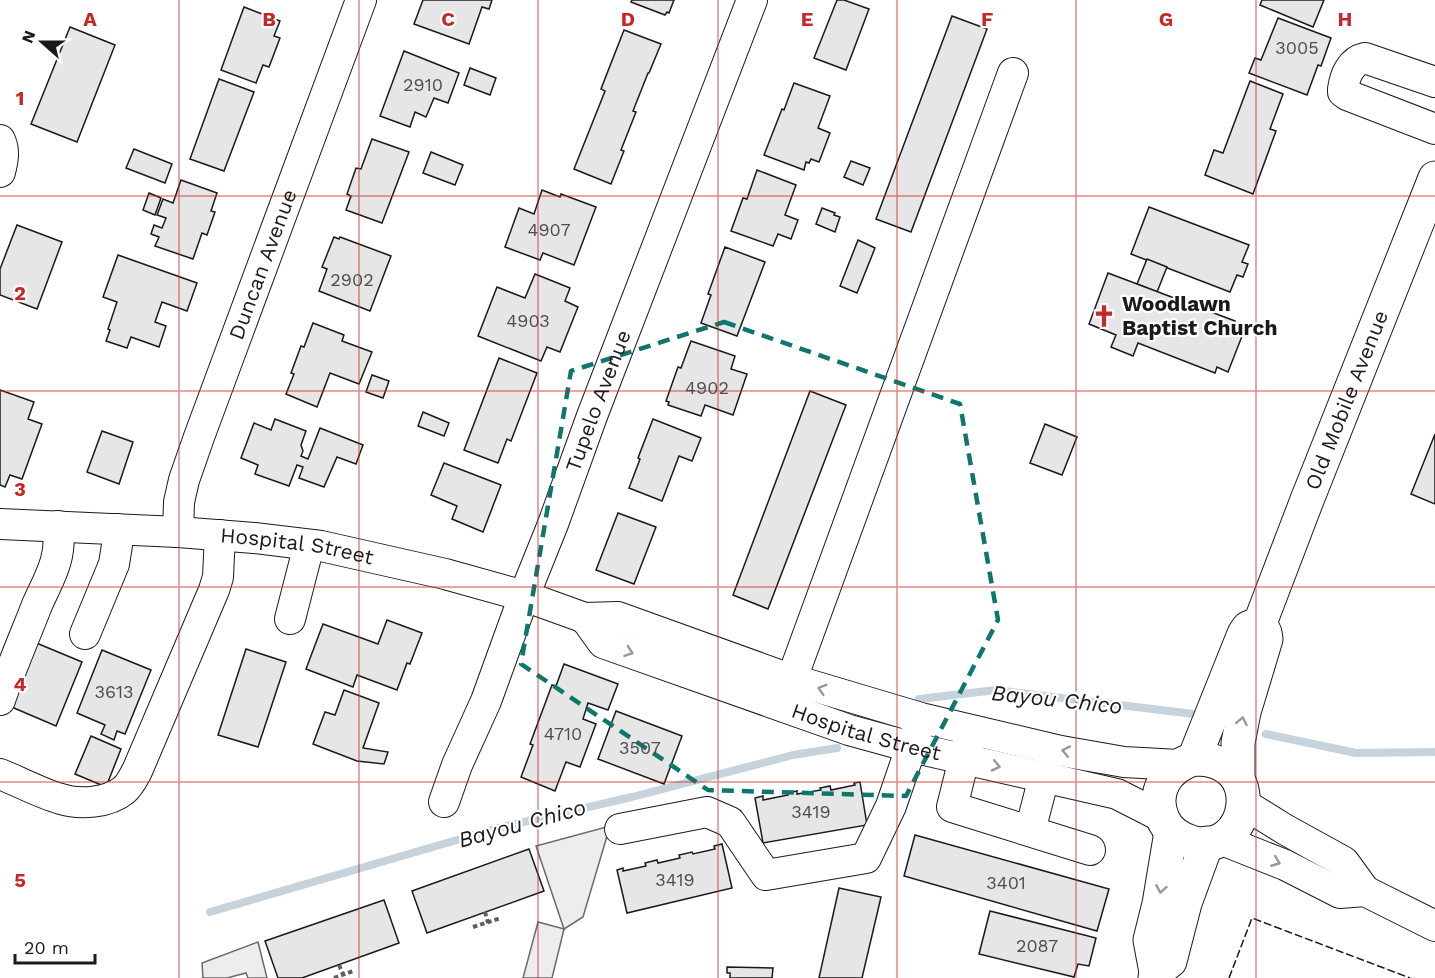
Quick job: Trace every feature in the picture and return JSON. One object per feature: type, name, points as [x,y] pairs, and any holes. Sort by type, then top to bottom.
[{"type":"main road","name":"Old Mobile Avenue","points":[[1155,975],[1150,940],[1159,904],[1167,824],[1159,802],[1161,788],[1168,775],[1186,762],[1244,634],[1248,628],[1260,623],[1435,178]]},
{"type":"main road","name":"Old Mobile Avenue","points":[[1155,975],[1170,961],[1185,903],[1214,842],[1236,825],[1241,815],[1238,743],[1244,712],[1266,639],[1260,623]]},
{"type":"main road","points":[[1186,762],[1207,759],[1219,762],[1230,769],[1240,791]]},
{"type":"main road","points":[[1167,824],[1182,839],[1194,843],[1214,842]]},
{"type":"street","name":"Duncan Avenue","points":[[178,532],[179,502],[198,437],[361,0]]},
{"type":"street","name":"Tupelo Avenue","points":[[444,802],[457,765],[486,701],[592,416],[752,0]]},
{"type":"street","points":[[1435,82],[1365,58],[1354,62],[1343,92],[1435,129]]},
{"type":"street","points":[[786,692],[1013,73]]},
{"type":"street","points":[[0,140],[4,148],[0,172]]},
{"type":"street","name":"Hospital Street","points":[[0,524],[178,532],[309,545],[445,574],[524,596],[585,618],[618,617],[786,692],[849,730],[911,747],[968,744],[1061,751],[1124,762],[1186,762]]},
{"type":"street","points":[[0,700],[51,576],[59,552],[58,526]]},
{"type":"street","points":[[85,634],[114,564],[117,529]]},
{"type":"street","points":[[0,774],[62,800],[101,801],[123,791],[137,771],[214,590],[218,577],[220,535]]},
{"type":"street","points":[[290,619],[309,545]]},
{"type":"street","name":"Hospital Street","points":[[786,692],[921,718],[968,744],[1044,777],[1117,794],[1167,824]]},
{"type":"street","points":[[620,829],[707,812],[730,822],[766,875],[866,858],[891,806],[921,718]]},
{"type":"street","points":[[968,744],[952,807],[1090,850]]},
{"type":"street","points":[[1030,831],[1044,777]]},
{"type":"street","points":[[1240,791],[1286,831],[1344,862],[1365,891],[1435,927]]},
{"type":"street","points":[[1214,842],[1285,865],[1340,893],[1365,891]]},
{"type":"path","points":[[485,912],[488,922]]},
{"type":"path","points":[[473,927],[501,918]]},
{"type":"path","points":[[339,965],[343,974]]},
{"type":"path","points":[[333,978],[353,971]]},
{"type":"highlighted area","points":[[724,322],[960,404],[998,620],[906,796],[708,790],[521,664],[571,371]]},
{"type":"shaded area","points":[[610,826],[583,917],[564,929],[536,846]]},
{"type":"shaded area","points":[[538,922],[564,929],[552,978],[523,978]]},
{"type":"shaded area","points":[[258,942],[267,978],[248,978],[246,973],[227,978],[203,978],[202,963]]},
{"type":"building","points":[[423,0],[492,0],[489,9],[482,7],[469,44],[414,24]]},
{"type":"building","points":[[632,0],[674,0],[669,13],[665,15],[631,2]]},
{"type":"building","points":[[837,0],[844,0],[869,9],[846,70],[814,58]]},
{"type":"building","points":[[1262,0],[1324,0],[1313,27],[1260,5]]},
{"type":"building","points":[[244,7],[280,21],[274,36],[280,38],[269,67],[263,65],[256,83],[221,70]]},
{"type":"building","points":[[952,16],[987,29],[911,232],[876,219]]},
{"type":"building","points":[[1278,18],[1331,38],[1307,95],[1249,73],[1255,58],[1261,60]]},
{"type":"building","points":[[70,27],[115,45],[77,142],[31,124]]},
{"type":"building","points":[[624,30],[661,44],[633,111],[636,112],[611,184],[574,169],[605,91],[601,89]]},
{"type":"building","points":[[404,51],[459,73],[448,103],[434,98],[426,117],[415,112],[410,127],[380,116]]},
{"type":"building","points":[[470,68],[496,78],[490,95],[464,85]]},
{"type":"building","points":[[219,79],[254,92],[224,171],[190,159]]},
{"type":"building","points":[[1250,81],[1283,94],[1270,129],[1276,131],[1253,194],[1205,175],[1214,150],[1223,153]]},
{"type":"building","points":[[794,83],[830,96],[818,128],[830,133],[819,162],[811,159],[809,163],[806,162],[804,170],[764,155]]},
{"type":"building","points":[[372,139],[409,152],[382,223],[346,210],[351,196],[347,194],[356,168],[361,169]]},
{"type":"building","points":[[134,149],[172,164],[165,183],[126,168]]},
{"type":"building","points":[[431,152],[463,165],[455,185],[423,173]]},
{"type":"building","points":[[851,161],[870,168],[863,185],[844,177]]},
{"type":"building","points":[[757,170],[796,185],[785,215],[798,220],[791,239],[778,234],[773,246],[731,231],[743,198],[747,199]]},
{"type":"building","points":[[181,180],[217,193],[211,211],[215,212],[207,235],[202,233],[193,259],[155,246],[159,237],[151,234],[154,225],[162,228],[166,218],[157,215],[163,199],[173,203]]},
{"type":"building","points":[[542,190],[560,197],[561,194],[596,207],[574,265],[543,253],[540,260],[505,247],[519,208],[534,214]]},
{"type":"building","points":[[149,193],[161,198],[155,215],[143,210]]},
{"type":"building","points":[[1149,207],[1249,245],[1242,262],[1248,264],[1243,277],[1237,275],[1230,292],[1131,254]]},
{"type":"building","points":[[822,208],[840,217],[835,232],[816,224]]},
{"type":"building","points":[[17,225],[62,242],[37,309],[0,295],[0,269]]},
{"type":"building","points":[[334,237],[339,239],[340,237],[391,256],[370,311],[319,291],[327,269],[322,267]]},
{"type":"building","points":[[858,240],[875,248],[857,293],[840,286]]},
{"type":"building","points":[[725,247],[765,262],[737,336],[701,323],[711,295],[708,294]]},
{"type":"building","points":[[118,255],[197,283],[187,311],[162,302],[155,322],[166,326],[159,347],[131,337],[127,348],[106,341],[117,302],[103,297]]},
{"type":"building","points":[[1147,259],[1167,267],[1157,292],[1137,284]]},
{"type":"building","points":[[1108,273],[1235,321],[1233,327],[1244,331],[1228,372],[1217,367],[1215,373],[1138,343],[1133,356],[1111,347],[1116,335],[1089,324]]},
{"type":"building","points":[[535,274],[570,288],[565,301],[578,307],[560,352],[547,347],[541,361],[478,336],[497,287],[525,298]]},
{"type":"building","points":[[313,323],[344,335],[342,341],[372,352],[359,384],[330,373],[317,407],[286,394],[301,346],[304,347]]},
{"type":"building","points":[[691,341],[735,356],[731,369],[747,374],[733,415],[705,405],[701,416],[668,405],[669,402],[666,401],[678,367],[681,368]]},
{"type":"building","points":[[499,358],[537,373],[511,441],[507,439],[498,463],[464,450]]},
{"type":"building","points":[[372,375],[389,381],[383,398],[366,392]]},
{"type":"building","points":[[0,390],[34,402],[28,419],[42,424],[22,479],[10,475],[5,487],[0,485]]},
{"type":"building","points":[[810,391],[846,405],[768,609],[733,595]]},
{"type":"building","points":[[423,412],[449,423],[444,436],[418,426]]},
{"type":"building","points":[[275,419],[306,431],[301,445],[303,451],[301,456],[308,459],[320,428],[363,445],[356,464],[337,457],[324,487],[299,478],[303,467],[297,465],[289,486],[255,474],[258,465],[241,458],[254,423],[271,430]]},
{"type":"building","points":[[653,419],[701,438],[692,461],[679,456],[662,501],[629,488]]},
{"type":"building","points":[[1045,424],[1077,437],[1062,475],[1030,463]]},
{"type":"building","points":[[102,431],[133,442],[119,484],[87,472]]},
{"type":"building","points":[[1435,434],[1435,504],[1411,494]]},
{"type":"building","points":[[444,463],[501,485],[483,532],[452,519],[457,506],[431,495]]},
{"type":"building","points":[[618,513],[656,527],[634,584],[596,570]]},
{"type":"building","points":[[387,620],[422,633],[397,690],[357,675],[353,687],[306,669],[323,624],[378,644]]},
{"type":"building","points":[[34,642],[82,662],[56,726],[7,705]]},
{"type":"building","points":[[246,649],[286,662],[258,747],[218,735]]},
{"type":"building","points":[[102,650],[151,670],[125,734],[117,731],[114,740],[101,734],[105,725],[77,713]]},
{"type":"building","points":[[564,664],[618,684],[608,710],[588,703],[583,719],[596,724],[580,767],[566,762],[555,791],[521,777],[533,745],[530,744],[552,685],[556,686]]},
{"type":"building","points":[[344,690],[379,703],[363,748],[388,752],[384,764],[357,761],[313,744],[325,712],[335,715]]},
{"type":"building","points":[[616,711],[682,736],[664,784],[598,759]]},
{"type":"building","points":[[91,736],[121,749],[106,787],[75,774]]},
{"type":"building","points":[[860,782],[867,825],[763,843],[755,798],[763,796],[763,800],[797,791],[797,794],[821,790],[820,788],[830,786],[831,790]]},
{"type":"building","points":[[915,835],[1109,889],[1097,931],[904,876]]},
{"type":"building","points":[[722,844],[732,888],[627,913],[617,870],[623,868],[623,871],[646,866],[645,863],[657,860],[658,863],[680,858],[679,855],[715,849],[714,846]]},
{"type":"building","points":[[529,849],[544,891],[427,933],[412,891]]},
{"type":"building","points":[[839,888],[881,897],[862,978],[819,978]]},
{"type":"building","points":[[384,900],[399,943],[302,978],[278,978],[265,941]]},
{"type":"building","points":[[990,911],[1096,938],[1089,966],[1078,964],[1074,977],[979,954]]},
{"type":"building","points":[[727,967],[773,968],[772,978],[730,978]]},
{"type":"waterway","name":"Bayou Chico","points":[[919,699],[996,690],[1194,714]]},
{"type":"waterway","name":"Bayou Chico","points":[[1266,734],[1356,753],[1435,752]]},
{"type":"waterway","name":"Bayou Chico","points":[[210,912],[498,828],[632,797],[793,755],[837,748]]},
{"type":"fence","points":[[1229,978],[1252,918],[1410,978]]},
{"type":"place","name":"Woodlawn Baptist Church","points":[[1104,316]]}]
